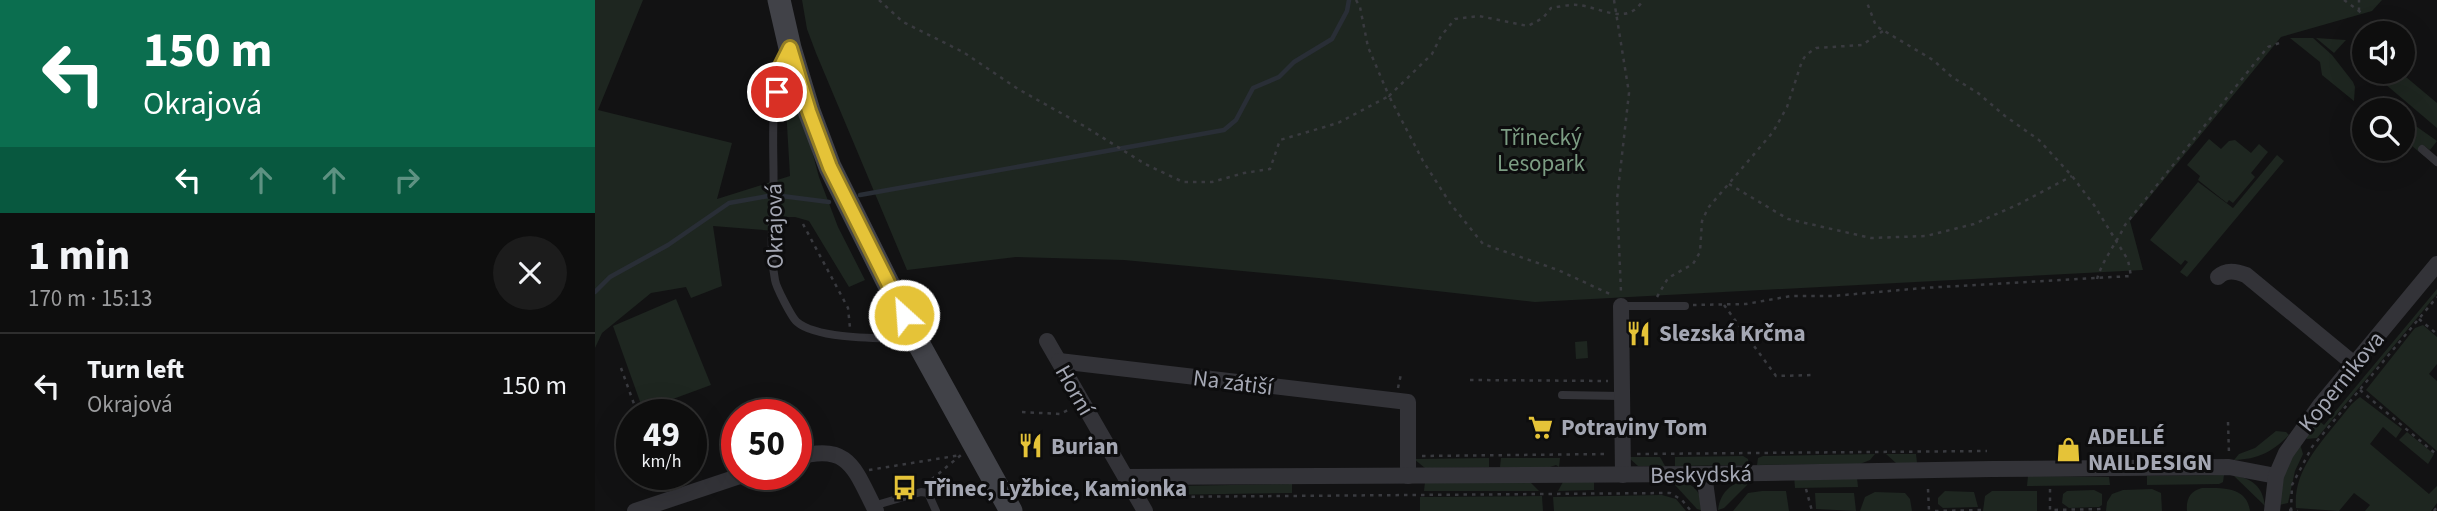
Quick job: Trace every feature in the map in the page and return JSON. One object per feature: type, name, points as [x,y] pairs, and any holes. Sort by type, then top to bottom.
[{"type":"main road","points":[[779,0],[809,111],[830,167],[916,339],[1011,511]]},
{"type":"street","name":"Kopernikova","points":[[2275,510],[2276,477],[2286,453],[2313,414],[2437,264]]},
{"type":"street","points":[[2218,278],[2236,271],[2246,275],[2354,364]]},
{"type":"street","points":[[1621,306],[1623,475]]},
{"type":"street","name":"Horní","points":[[1047,341],[1145,511]]},
{"type":"street","name":"Na zátiší","points":[[1059,361],[1408,402],[1408,456]]},
{"type":"street","points":[[812,454],[835,454],[853,468],[875,508]]},
{"type":"street","points":[[1408,456],[1408,476]]},
{"type":"street","name":"Beskydská","points":[[1126,477],[1623,475],[1991,468],[2229,467],[2276,477]]},
{"type":"street","points":[[1704,474],[1709,511]]},
{"type":"street","points":[[635,511],[721,482]]},
{"type":"lane","name":"Okrajová","points":[[790,48],[779,70],[775,113],[771,226],[775,282],[797,322],[826,334],[916,339]]},
{"type":"lane","points":[[2422,149],[2437,162]]},
{"type":"lane","points":[[1621,306],[1685,306]]},
{"type":"lane","points":[[1562,395],[1622,388]]},
{"type":"lane","points":[[875,508],[921,492],[928,493],[936,511]]},
{"type":"path","points":[[879,0],[903,22],[963,52],[1018,89],[1145,164],[1183,182],[1212,182],[1270,169],[1280,141],[1338,123],[1389,96],[1431,54],[1455,19],[1479,16],[1528,26],[1543,19],[1551,8],[1577,5],[1617,16],[1640,7],[1643,0]]},
{"type":"path","points":[[1356,0],[1360,7],[1368,47],[1389,96],[1423,162],[1450,203],[1483,244],[1558,270],[1597,286],[1621,300],[1617,199],[1629,93],[1614,0]]},
{"type":"path","points":[[1685,306],[1746,304],[1791,296],[1833,296],[2131,276],[2128,260],[2117,240],[2072,176],[2039,140],[1978,93],[1952,77],[1933,60],[1883,31],[1873,22],[1866,0]]},
{"type":"path","points":[[2344,0],[2363,14]]},
{"type":"path","points":[[2359,0],[2359,11]]},
{"type":"path","points":[[1653,306],[1668,278],[1693,264],[1700,252],[1702,221],[1708,208],[1773,132],[1787,107],[1806,55],[1816,48],[1862,45],[1883,31]]},
{"type":"path","points":[[2097,279],[2103,260],[2125,225],[2268,47],[2282,42]]},
{"type":"path","points":[[1728,184],[1789,219],[1871,238],[1926,236],[1974,224],[2072,176]]},
{"type":"path","points":[[803,223],[848,308],[851,337]]},
{"type":"path","points":[[2291,510],[2292,485],[2312,447],[2437,297]]},
{"type":"path","points":[[1723,304],[1776,376],[1814,376]]},
{"type":"path","points":[[2419,319],[2437,334]]},
{"type":"path","points":[[621,368],[632,399]]},
{"type":"path","points":[[1470,380],[1622,388]]},
{"type":"path","points":[[2360,390],[2437,455]]},
{"type":"path","points":[[1023,412],[1060,414],[1082,402]]},
{"type":"path","points":[[2228,422],[2229,457]]},
{"type":"path","points":[[1627,454],[1987,451]]},
{"type":"path","points":[[1408,456],[1607,454]]},
{"type":"path","points":[[853,468],[961,455],[932,479]]},
{"type":"path","points":[[1806,489],[1812,511]]},
{"type":"path","points":[[1928,489],[1929,511]]},
{"type":"path","points":[[2050,489],[2050,510],[2103,509]]},
{"type":"path","points":[[1156,497],[1670,493],[1682,500],[1691,511]]},
{"type":"path","points":[[2434,511],[2437,507]]},
{"type":"path","points":[[1935,511],[1982,510]]},
{"type":"path","points":[[2275,510],[2298,511]]},
{"type":"green space","points":[[595,0],[643,0],[598,110],[732,143],[717,199],[790,176],[786,108],[799,103],[819,177],[838,227],[865,280],[849,287],[809,221],[795,217],[775,217],[776,231],[713,226],[722,286],[691,298],[686,287],[651,293],[602,333],[595,348]]},
{"type":"green space","name":"Třinecký Lesopark","points":[[802,0],[2382,0],[2372,11],[2281,37],[2130,221],[2143,270],[1535,302],[1124,260],[1016,257],[907,270],[816,53],[807,29]]},
{"type":"green space","points":[[2290,38],[2313,38],[2332,55],[2354,84],[2354,98],[2352,99],[2322,75],[2320,62]]},
{"type":"green space","points":[[2316,38],[2346,40],[2334,53]]},
{"type":"green space","points":[[2385,84],[2414,84],[2437,103],[2437,128],[2415,109],[2415,98],[2402,98]]},
{"type":"green space","points":[[2415,125],[2437,141],[2430,150],[2423,145],[2420,149],[2426,154],[2424,156],[2415,148]]},
{"type":"green space","points":[[2209,139],[2221,149],[2229,141],[2235,140],[2251,153],[2259,144],[2268,152],[2251,173],[2255,177],[2233,203],[2229,200],[2227,203],[2198,180],[2200,176],[2187,165]]},
{"type":"green space","points":[[2277,155],[2284,161],[2187,277],[2180,272],[2188,262],[2185,260],[2181,265],[2150,240],[2198,182],[2233,208]]},
{"type":"green space","points":[[2437,289],[2437,294],[2317,438],[2307,439],[2305,437],[2319,421],[2324,425]]},
{"type":"green space","points":[[676,299],[711,385],[673,399],[639,399],[613,326]]},
{"type":"green space","points":[[2423,325],[2437,337],[2437,364],[2429,374],[2437,381],[2437,451],[2366,390],[2415,328]]},
{"type":"green space","points":[[1587,341],[1588,358],[1576,359],[1575,342]]},
{"type":"green space","points":[[2360,397],[2402,429],[2396,438],[2383,427],[2370,444],[2429,494],[2437,486],[2437,503],[2431,511],[2365,511],[2370,505],[2354,493],[2339,511],[2296,508],[2298,483],[2308,461],[2348,408]]},
{"type":"green space","points":[[2276,431],[2289,435],[2265,453],[2234,460],[2239,454],[2255,448]]},
{"type":"green space","points":[[2407,432],[2434,454],[2428,464],[2399,440]]},
{"type":"green space","points":[[2300,444],[2303,454],[2295,471],[2288,503],[2279,505],[2285,473]]},
{"type":"green space","points":[[1875,454],[1870,460],[1860,464],[1757,465],[1758,458],[1763,456]]},
{"type":"green space","points":[[1886,454],[1916,454],[1917,463],[1896,463]]},
{"type":"green space","points":[[1743,456],[1748,459],[1749,465],[1675,466],[1675,457]]},
{"type":"green space","points":[[1628,457],[1660,457],[1665,466],[1638,466]]},
{"type":"green space","points":[[1489,458],[1489,467],[1425,468],[1414,459]]},
{"type":"green space","points":[[1501,458],[1560,458],[1559,467],[1500,467]]},
{"type":"green space","points":[[2224,475],[2223,482],[2219,484],[2147,485],[2147,476]]},
{"type":"green space","points":[[2233,475],[2255,484],[2265,506]]},
{"type":"green space","points":[[1794,476],[1857,478],[1858,487],[1795,488]]},
{"type":"green space","points":[[2028,476],[2109,477],[2110,485],[2027,486]]},
{"type":"green space","points":[[1749,479],[1747,485],[1724,508],[1718,510],[1721,498],[1728,489]]},
{"type":"green space","points":[[1594,481],[1594,490],[1558,491],[1563,482]]},
{"type":"green space","points":[[1675,481],[1688,484],[1696,490],[1704,511],[1697,509],[1675,485]]},
{"type":"green space","points":[[1425,482],[1524,482],[1531,483],[1539,491],[1424,491]]},
{"type":"green space","points":[[1292,484],[1292,493],[1159,495],[1171,486]]},
{"type":"green space","points":[[2202,488],[2239,493],[2248,503],[2250,511],[2187,511],[2190,496]]},
{"type":"green space","points":[[2152,489],[2161,493],[2162,511],[2106,511],[2112,494],[2123,490]]},
{"type":"green space","points":[[2094,490],[2102,494],[2102,505],[2099,507],[2069,508],[2062,503],[2063,494],[2067,491]]},
{"type":"green space","points":[[1786,491],[1789,511],[1733,511],[1748,493]]},
{"type":"green space","points":[[1945,491],[1974,492],[1978,507],[1943,508],[1938,504],[1938,498]]},
{"type":"green space","points":[[1992,491],[2037,491],[2037,511],[1983,511],[1985,496]]},
{"type":"green space","points":[[1875,492],[1905,493],[1910,499],[1912,511],[1860,511],[1865,497]]},
{"type":"green space","points":[[1815,493],[1854,493],[1856,511],[1816,509]]},
{"type":"green space","points":[[1662,495],[1676,499],[1686,511],[1554,511],[1553,497]]},
{"type":"green space","points":[[1542,496],[1543,511],[1420,511],[1420,497]]},
{"type":"waterway","points":[[860,195],[1224,130],[1236,120],[1253,88],[1279,77],[1294,62],[1332,39],[1347,11],[1349,0]]},
{"type":"waterway","points":[[595,292],[610,277],[668,245],[729,203],[774,195],[829,202]]},
{"type":"place","name":"Slezská Krčma","points":[[1639,333]]},
{"type":"place","name":"Potraviny Tom","points":[[1541,427]]},
{"type":"place","name":"Burian","points":[[1031,446]]},
{"type":"place","name":"ADELLÉ NAILDESIGN","points":[[2068,449]]},
{"type":"place","name":"Třinec, Lyžbice, Kamionka","points":[[904,488]]},
{"type":"route","points":[[777,92],[779,70],[790,48],[830,167],[904,315]]}]
